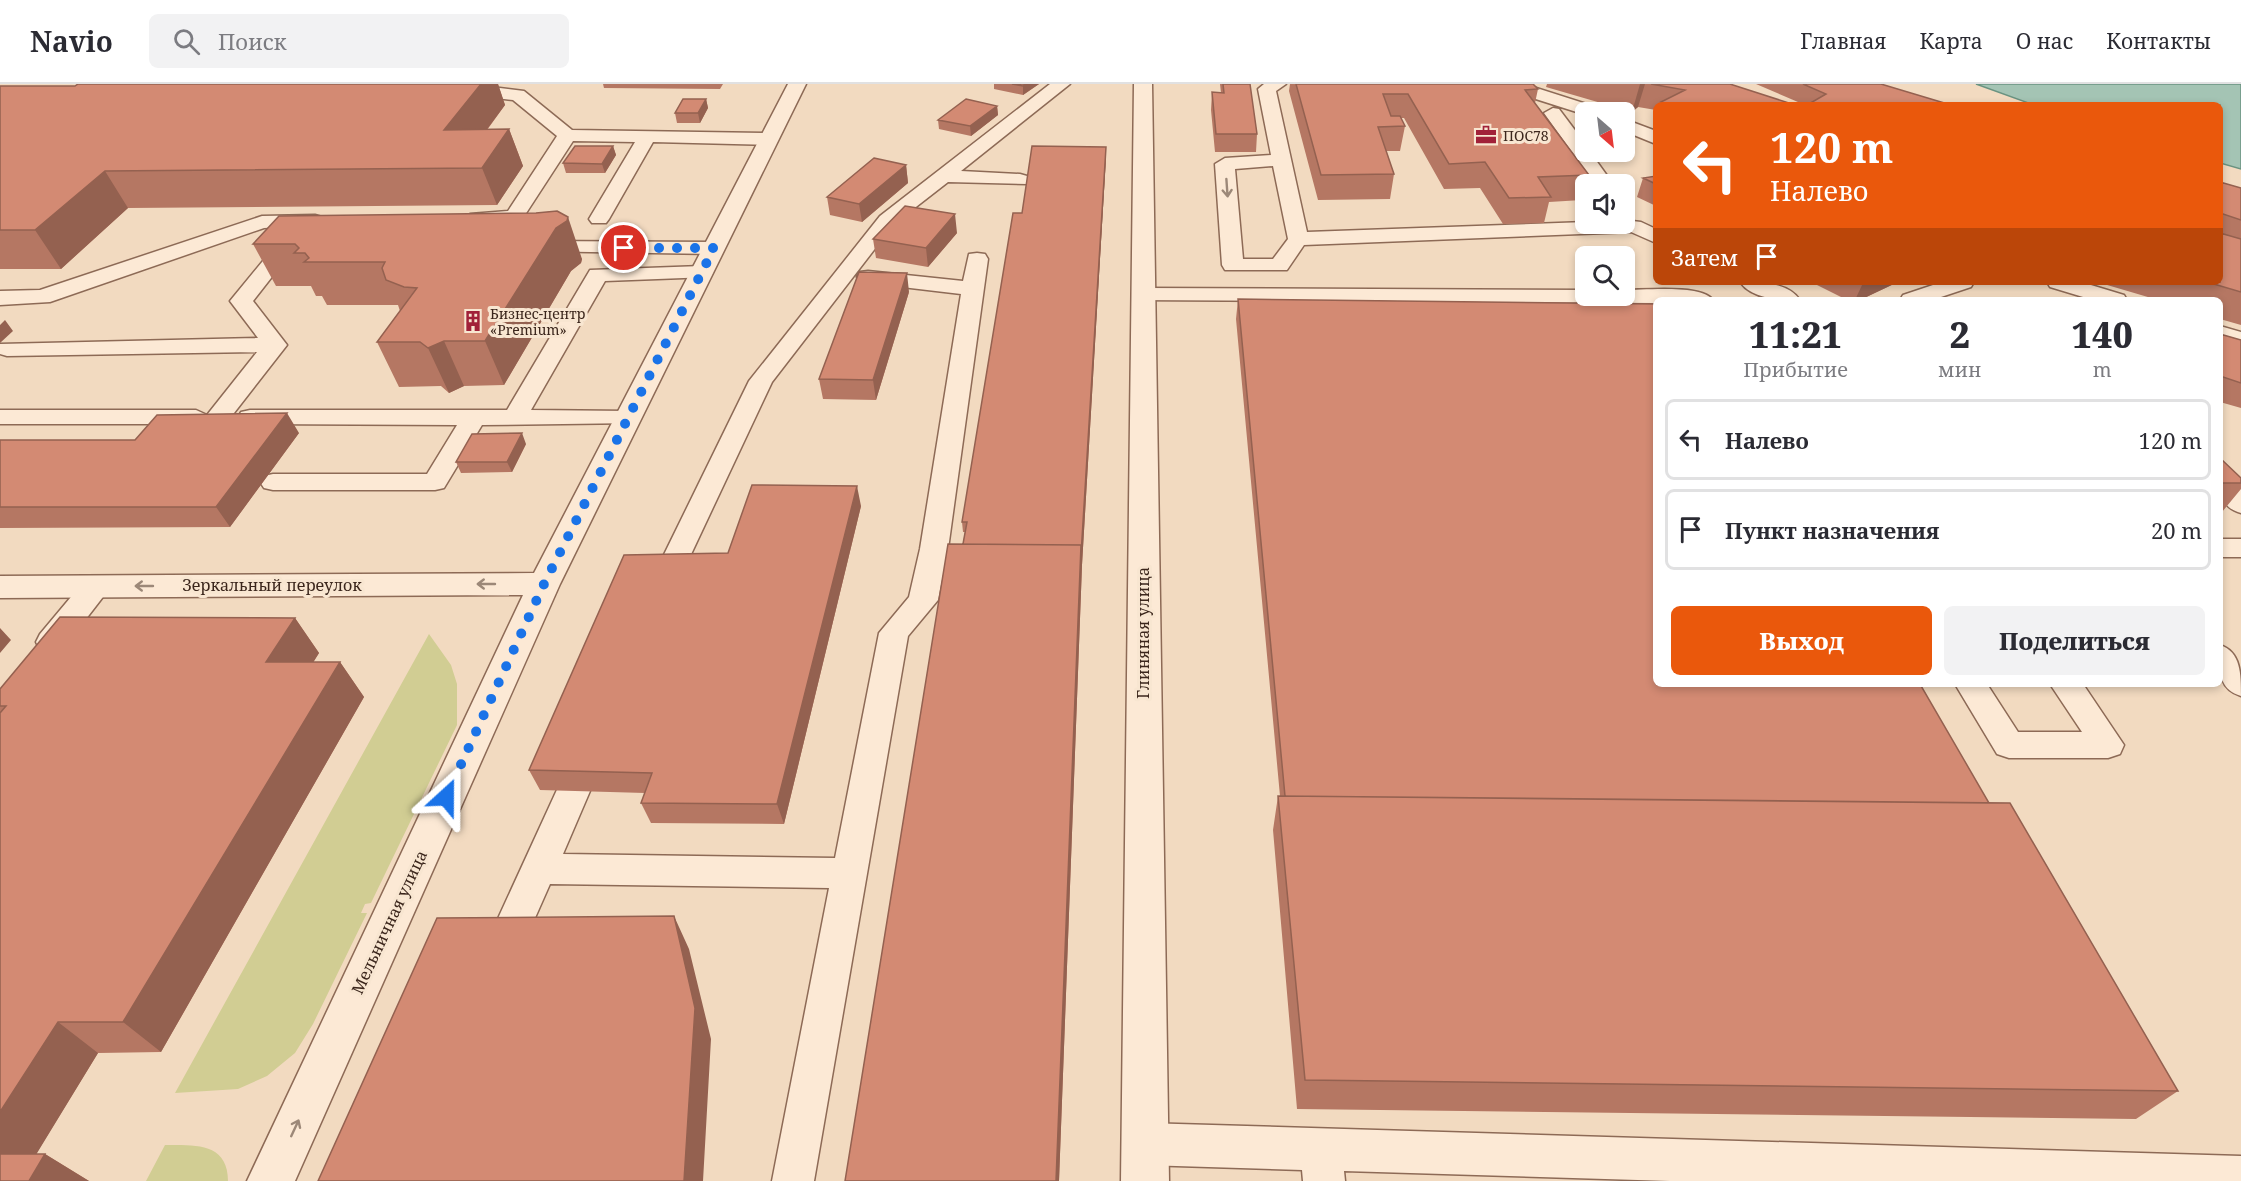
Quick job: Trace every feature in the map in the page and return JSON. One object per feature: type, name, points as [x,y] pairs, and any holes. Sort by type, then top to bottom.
[{"type":"street","name":"Мельничная улица","points":[[271,1181],[544,584],[797,84]]},
{"type":"street","name":"Глиняная улица","points":[[1143,84],[1144,1162]]},
{"type":"street","name":"Зеркальный переулок","points":[[0,587],[544,584]]},
{"type":"lane","points":[[424,84],[518,95],[567,135],[769,139]]},
{"type":"lane","points":[[668,575],[761,381],[887,220],[1061,84]]},
{"type":"lane","points":[[1277,84],[1267,89],[1298,239],[1279,265],[1233,265],[1225,164],[1281,160]]},
{"type":"lane","points":[[1519,85],[1575,105]]},
{"type":"lane","points":[[1553,113],[1597,174]]},
{"type":"lane","points":[[1635,121],[1647,117]]},
{"type":"lane","points":[[1635,128],[1653,137]]},
{"type":"lane","points":[[456,218],[514,217],[567,135]]},
{"type":"lane","points":[[599,219],[647,137]]},
{"type":"lane","points":[[942,176],[1020,180]]},
{"type":"lane","points":[[0,298],[42,297],[262,222],[330,220]]},
{"type":"lane","points":[[1298,239],[1575,223]]},
{"type":"lane","points":[[1635,224],[1653,235]]},
{"type":"lane","points":[[275,345],[241,301],[283,249],[319,248]]},
{"type":"lane","points":[[519,248],[714,248]]},
{"type":"lane","points":[[515,417],[598,275],[702,272]]},
{"type":"lane","points":[[792,1181],[894,633],[923,600],[934,549],[975,274],[844,274]]},
{"type":"lane","points":[[1757,285],[1783,297]]},
{"type":"lane","points":[[1920,297],[1954,285]]},
{"type":"lane","points":[[2068,285],[2106,297]]},
{"type":"lane","points":[[1143,295],[1696,297]]},
{"type":"lane","points":[[2223,334],[2241,340]]},
{"type":"lane","points":[[7,348],[275,345]]},
{"type":"lane","points":[[218,417],[275,345]]},
{"type":"lane","points":[[0,417],[628,418]]},
{"type":"lane","points":[[273,482],[435,482],[474,417]]},
{"type":"lane","points":[[2223,470],[2241,463]]},
{"type":"lane","points":[[2223,483],[2241,504]]},
{"type":"lane","points":[[2223,548],[2241,548]]},
{"type":"lane","points":[[51,642],[96,586]]},
{"type":"lane","points":[[2223,660],[2241,684]]},
{"type":"lane","points":[[1973,687],[2009,745],[2108,745],[2068,687]]},
{"type":"lane","points":[[503,949],[573,791]]},
{"type":"lane","points":[[538,869],[850,873]]},
{"type":"lane","points":[[1144,1162],[2241,1178]]},
{"type":"shaded area","points":[[1976,84],[2241,84],[2241,169],[2223,164],[2223,102],[2026,102]]},
{"type":"shaded area","points":[[429,634],[451,665],[457,684],[457,725],[371,903],[365,904],[361,913],[367,913],[313,1024],[295,1053],[267,1076],[238,1089],[175,1093]]},
{"type":"shaded area","points":[[165,1145],[198,1146],[216,1152],[226,1168],[228,1181],[146,1181]]},
{"type":"building","points":[[78,84],[481,84],[444,130],[509,129],[482,168],[105,171],[35,230],[0,230],[0,86],[75,86]]},
{"type":"building","points":[[1223,84],[1250,84],[1257,134],[1216,134],[1212,92],[1224,93]]},
{"type":"building","points":[[1296,84],[1533,84],[1538,89],[1525,90],[1575,156],[1575,162],[1579,162],[1588,174],[1538,177],[1551,197],[1509,198],[1485,162],[1449,164],[1408,94],[1383,94],[1391,116],[1400,116],[1405,126],[1378,127],[1394,174],[1321,175]]},
{"type":"building","points":[[1651,84],[1730,84],[1786,102],[1661,102],[1685,90]]},
{"type":"building","points":[[1803,84],[1881,84],[1941,102],[1812,102],[1826,94]]},
{"type":"building","points":[[683,99],[706,99],[698,113],[675,113]]},
{"type":"building","points":[[966,99],[997,106],[970,126],[938,120]]},
{"type":"building","points":[[575,146],[613,146],[602,164],[563,163]]},
{"type":"building","points":[[1032,146],[1106,147],[1081,555],[1081,545],[963,544],[967,522],[962,522],[1013,213],[1022,213]]},
{"type":"building","points":[[874,158],[906,165],[859,204],[827,197]]},
{"type":"building","points":[[1653,176],[1653,183],[1643,178]]},
{"type":"building","points":[[2223,183],[2241,188],[2241,220],[2223,214]]},
{"type":"building","points":[[905,206],[955,214],[926,248],[873,239]]},
{"type":"building","points":[[557,211],[568,217],[567,221],[556,228],[485,341],[444,341],[428,348],[420,342],[377,342],[417,288],[404,287],[386,280],[382,268],[385,262],[304,262],[309,258],[305,253],[294,253],[299,248],[295,244],[253,244],[279,216]]},
{"type":"building","points":[[2223,234],[2241,239],[2241,292],[2217,285],[2223,285]]},
{"type":"building","points":[[859,272],[907,273],[873,380],[819,379]]},
{"type":"building","points":[[1238,299],[1575,303],[1575,306],[1653,304],[1653,687],[1922,687],[1989,803],[1285,796]]},
{"type":"building","points":[[2223,335],[2241,340],[2241,383],[2223,377]]},
{"type":"building","points":[[287,413],[216,507],[0,507],[0,440],[135,440],[157,415]]},
{"type":"building","points":[[522,433],[507,462],[456,462],[472,434]]},
{"type":"building","points":[[2223,461],[2241,478],[2241,483],[2223,483]]},
{"type":"building","points":[[752,485],[857,486],[777,804],[641,803],[652,773],[529,770],[624,555],[728,553]]},
{"type":"building","points":[[948,544],[1081,545],[1056,1181],[845,1181]]},
{"type":"building","points":[[60,617],[295,618],[266,662],[340,662],[123,1022],[58,1022],[0,1112],[0,713],[6,706],[0,706],[0,689]]},
{"type":"building","points":[[1278,796],[2010,803],[2178,1091],[1305,1080]]},
{"type":"building","points":[[674,916],[695,1008],[684,1181],[318,1181],[437,918]]},
{"type":"building","points":[[0,1154],[45,1154],[29,1181],[0,1181]]},
{"type":"place","name":"ПОС78","points":[[1486,135]]},
{"type":"place","name":"Бизнес-центр «Premium»","points":[[473,321]]},
{"type":"route","points":[[446,797],[544,584],[714,248],[624,248]]}]
